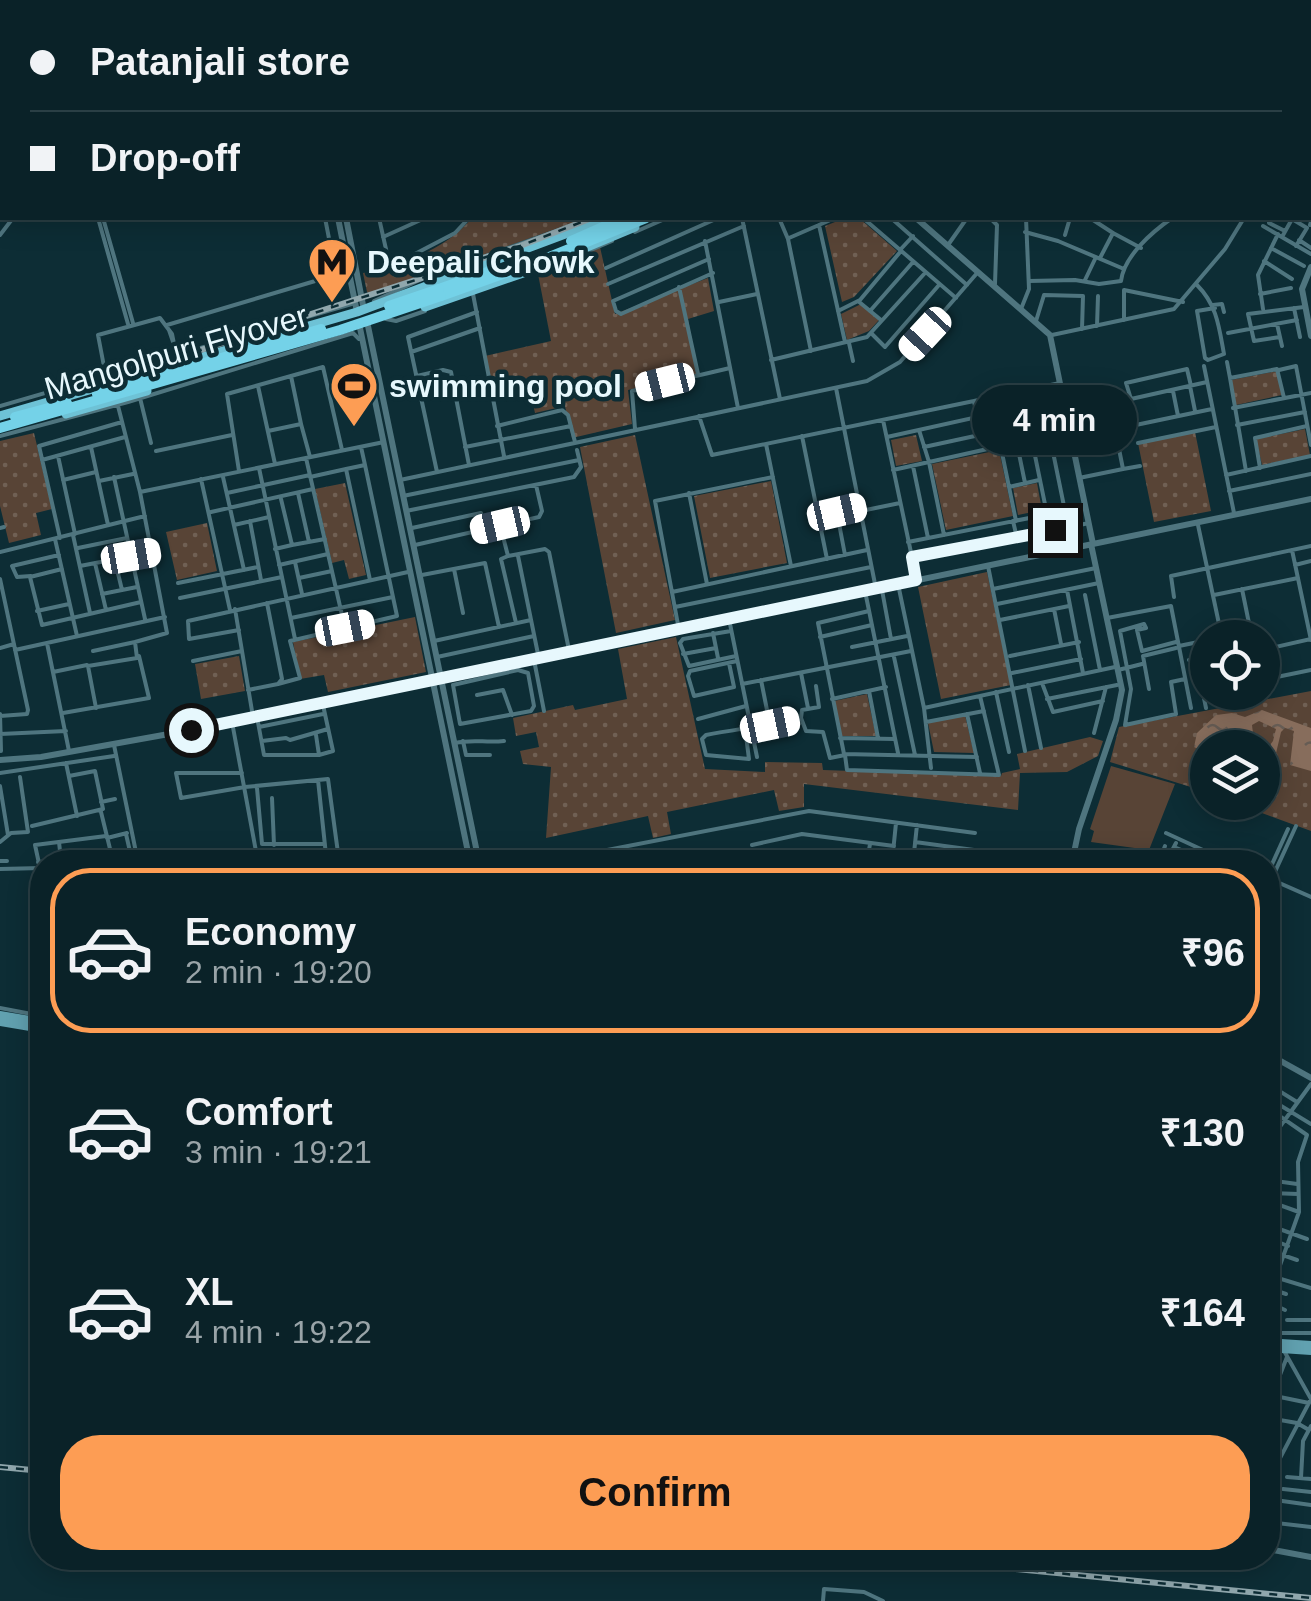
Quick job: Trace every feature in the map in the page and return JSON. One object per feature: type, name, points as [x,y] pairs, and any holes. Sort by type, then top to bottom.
[{"type":"highway","name":"Mangolpuri Flyover","points":[[0,427],[339,324],[550,250],[618,221]]},
{"type":"highway","name":"Mangolpuri Flyover","points":[[0,427],[340,330],[542,260],[618,221]]},
{"type":"main road","points":[[0,427],[364,327],[595,246],[644,220]]},
{"type":"main road","points":[[0,427],[178,356],[276,336],[401,296],[582,223],[618,221]]},
{"type":"main road","points":[[401,296],[408,302],[407,312]]},
{"type":"main road","points":[[276,336],[280,352]]},
{"type":"main road","points":[[0,1015],[30,1020]]},
{"type":"main road","points":[[1280,1346],[1311,1348]]},
{"type":"main road","points":[[1280,1351],[1311,1348]]},
{"type":"street","points":[[101,220],[130,324]]},
{"type":"street","points":[[168,327],[332,276],[335,269],[325,220]]},
{"type":"street","points":[[339,220],[350,259]]},
{"type":"street","points":[[0,406],[359,308],[346,220]]},
{"type":"street","points":[[379,220],[390,267],[455,233],[466,220]]},
{"type":"street","points":[[383,237],[421,220]]},
{"type":"street","points":[[386,319],[396,321],[473,294],[662,220]]},
{"type":"street","points":[[606,268],[714,220]]},
{"type":"street","points":[[781,220],[812,351]]},
{"type":"street","points":[[788,239],[830,220]]},
{"type":"street","points":[[866,220],[956,298]]},
{"type":"street","points":[[893,220],[967,285]]},
{"type":"street","points":[[918,220],[1050,335],[1122,697],[1075,850]]},
{"type":"street","points":[[948,245],[966,220]]},
{"type":"street","points":[[992,220],[997,225],[995,287]]},
{"type":"street","points":[[1021,309],[1029,281],[1026,220]]},
{"type":"street","points":[[1064,235],[1069,220]]},
{"type":"street","points":[[1095,220],[1142,248]]},
{"type":"street","points":[[1029,281],[1121,282],[1124,269],[1151,233],[1169,220]]},
{"type":"street","points":[[1050,335],[1169,311],[1183,302],[1243,220]]},
{"type":"street","points":[[1269,220],[1281,234]]},
{"type":"street","points":[[1264,311],[1258,276],[1291,220]]},
{"type":"street","points":[[608,284],[743,222],[780,399]]},
{"type":"street","points":[[376,305],[378,297],[424,278],[582,223]]},
{"type":"street","points":[[819,224],[853,360]]},
{"type":"street","points":[[1298,243],[1310,225]]},
{"type":"street","points":[[1263,226],[1311,251]]},
{"type":"street","points":[[1025,232],[1124,269]]},
{"type":"street","points":[[1084,281],[1113,233]]},
{"type":"street","points":[[838,311],[858,301],[912,236]]},
{"type":"street","points":[[705,241],[738,408]]},
{"type":"street","points":[[1271,248],[1308,266],[1302,289],[1311,336]]},
{"type":"street","points":[[710,259],[613,302],[616,313],[713,273]]},
{"type":"street","points":[[1264,261],[1292,279]]},
{"type":"street","points":[[870,311],[913,262]]},
{"type":"street","points":[[771,360],[871,334],[925,272]]},
{"type":"street","points":[[400,480],[868,381],[893,368],[978,272]]},
{"type":"street","points":[[871,334],[885,346],[940,284]]},
{"type":"street","points":[[1197,284],[1214,306],[1224,354],[1208,360],[1197,311],[1214,306],[1222,304],[1224,312]]},
{"type":"street","points":[[679,288],[698,374]]},
{"type":"street","points":[[1260,294],[1292,288]]},
{"type":"street","points":[[1124,320],[1124,290],[1183,302]]},
{"type":"street","points":[[473,294],[504,458]]},
{"type":"street","points":[[719,302],[757,294]]},
{"type":"street","points":[[1036,321],[1044,295],[1083,296],[1082,329]]},
{"type":"street","points":[[1097,326],[1098,296]]},
{"type":"street","points":[[858,301],[882,321]]},
{"type":"street","points":[[1280,337],[1254,341],[1248,314],[1304,307]]},
{"type":"street","points":[[1294,308],[1300,337]]},
{"type":"street","points":[[437,472],[408,337],[477,312]]},
{"type":"street","points":[[106,377],[96,336],[130,324],[160,318],[168,327],[178,356]]},
{"type":"street","points":[[1228,332],[1297,320]]},
{"type":"street","points":[[1278,324],[1282,346]]},
{"type":"street","points":[[364,327],[468,850]]},
{"type":"street","points":[[412,352],[480,328]]},
{"type":"street","points":[[0,427],[118,405],[352,333],[359,336],[370,361],[400,480],[414,546],[415,573],[437,657],[437,680],[456,725]]},
{"type":"street","points":[[1226,362],[1246,471]]},
{"type":"street","points":[[1204,366],[1234,515]]},
{"type":"street","points":[[1230,378],[1296,366],[1311,445]]},
{"type":"street","points":[[239,471],[226,396],[325,367],[342,450]]},
{"type":"street","points":[[635,429],[632,391],[730,368]]},
{"type":"street","points":[[1196,412],[1191,386],[1188,369],[1126,383],[1131,400],[1191,386],[1207,382]]},
{"type":"street","points":[[1279,370],[1284,398]]},
{"type":"street","points":[[417,376],[450,372],[469,465]]},
{"type":"street","points":[[291,376],[345,628]]},
{"type":"street","points":[[699,416],[712,455],[1060,382]]},
{"type":"street","points":[[258,386],[275,464]]},
{"type":"street","points":[[836,388],[871,566],[891,639]]},
{"type":"street","points":[[1173,390],[1178,416]]},
{"type":"street","points":[[1234,408],[1311,392]]},
{"type":"street","points":[[140,398],[151,442]]},
{"type":"street","points":[[886,437],[1063,398]]},
{"type":"street","points":[[974,401],[977,417]]},
{"type":"street","points":[[1066,413],[1123,401]]},
{"type":"street","points":[[1044,403],[1066,510]]},
{"type":"street","points":[[1110,404],[1124,469]]},
{"type":"street","points":[[93,651],[167,634],[140,492],[118,405]]},
{"type":"street","points":[[1025,407],[1046,514]]},
{"type":"street","points":[[1131,426],[1212,409]]},
{"type":"street","points":[[497,426],[562,410],[566,411],[575,442]]},
{"type":"street","points":[[1010,410],[1025,483]]},
{"type":"street","points":[[1237,425],[1306,412]]},
{"type":"street","points":[[994,414],[1017,538]]},
{"type":"street","points":[[883,420],[916,580]]},
{"type":"street","points":[[1113,420],[1094,426],[1099,451],[1119,450]]},
{"type":"street","points":[[77,636],[39,448],[122,422]]},
{"type":"street","points":[[268,432],[301,424]]},
{"type":"street","points":[[465,447],[571,426]]},
{"type":"street","points":[[1240,441],[1308,426]]},
{"type":"street","points":[[1138,443],[1216,427]]},
{"type":"street","points":[[918,430],[944,535]]},
{"type":"street","points":[[924,447],[998,431]]},
{"type":"street","points":[[156,451],[232,435]]},
{"type":"street","points":[[802,436],[828,559]]},
{"type":"street","points":[[42,460],[125,437]]},
{"type":"street","points":[[1254,438],[1260,468]]},
{"type":"street","points":[[140,492],[384,442]]},
{"type":"street","points":[[766,444],[791,566]]},
{"type":"street","points":[[894,470],[1001,446]]},
{"type":"street","points":[[90,447],[108,526]]},
{"type":"street","points":[[248,690],[298,681],[290,640],[396,618],[360,447]]},
{"type":"street","points":[[406,511],[578,475],[576,450]]},
{"type":"street","points":[[58,456],[90,613]]},
{"type":"street","points":[[1226,476],[1311,456]]},
{"type":"street","points":[[403,496],[579,460]]},
{"type":"street","points":[[227,493],[365,465]]},
{"type":"street","points":[[913,466],[928,538]]},
{"type":"street","points":[[1080,478],[1140,466]]},
{"type":"street","points":[[259,467],[296,639]]},
{"type":"street","points":[[346,469],[370,580]]},
{"type":"street","points":[[63,480],[96,472]]},
{"type":"street","points":[[98,481],[135,473]]},
{"type":"street","points":[[1229,491],[1311,474]]},
{"type":"street","points":[[223,475],[244,570]]},
{"type":"street","points":[[114,477],[146,621]]},
{"type":"street","points":[[680,630],[655,504],[658,498],[773,477]]},
{"type":"street","points":[[201,479],[225,588],[239,630],[264,755],[319,755],[333,751],[323,703]]},
{"type":"street","points":[[1009,487],[1040,480]]},
{"type":"street","points":[[414,546],[542,514],[536,485]]},
{"type":"street","points":[[209,512],[313,489]]},
{"type":"street","points":[[298,492],[309,542]]},
{"type":"street","points":[[689,493],[707,584]]},
{"type":"street","points":[[280,496],[292,545]]},
{"type":"street","points":[[0,760],[69,752],[232,722],[1311,499]]},
{"type":"street","points":[[846,555],[837,512],[900,503]]},
{"type":"street","points":[[908,542],[1086,506]]},
{"type":"street","points":[[410,528],[481,513]]},
{"type":"street","points":[[0,552],[144,516]]},
{"type":"street","points":[[234,525],[269,517]]},
{"type":"street","points":[[250,521],[261,582]]},
{"type":"street","points":[[912,557],[1089,522]]},
{"type":"street","points":[[1198,522],[1218,620]]},
{"type":"street","points":[[500,525],[508,556]]},
{"type":"street","points":[[76,548],[127,538]]},
{"type":"street","points":[[275,549],[325,539]]},
{"type":"street","points":[[1174,597],[1171,576],[1311,546]]},
{"type":"street","points":[[516,623],[501,559],[545,549],[549,552],[570,652]]},
{"type":"street","points":[[672,592],[868,550]]},
{"type":"street","points":[[1280,646],[1311,640],[1292,550]]},
{"type":"street","points":[[80,566],[152,552]]},
{"type":"street","points":[[279,565],[328,554]]},
{"type":"street","points":[[518,554],[544,711]]},
{"type":"street","points":[[59,555],[12,566],[17,577],[62,569]]},
{"type":"street","points":[[114,559],[122,590]]},
{"type":"street","points":[[1295,564],[1311,561]]},
{"type":"street","points":[[295,562],[302,594]]},
{"type":"street","points":[[239,630],[190,639],[188,620],[388,576],[481,562],[487,565],[500,626]]},
{"type":"street","points":[[95,563],[106,610]]},
{"type":"street","points":[[178,583],[258,566]]},
{"type":"street","points":[[675,607],[871,566]]},
{"type":"street","points":[[988,566],[1025,751]]},
{"type":"street","points":[[454,568],[463,614]]},
{"type":"street","points":[[993,589],[1096,568]]},
{"type":"street","points":[[299,578],[332,570]]},
{"type":"street","points":[[31,576],[42,625],[141,602]]},
{"type":"street","points":[[180,598],[282,577]]},
{"type":"street","points":[[1213,595],[1298,578]]},
{"type":"street","points":[[0,579],[28,713],[0,715],[1,751]]},
{"type":"street","points":[[898,584],[924,708],[932,768]]},
{"type":"street","points":[[996,604],[1099,584]]},
{"type":"street","points":[[102,594],[138,587]]},
{"type":"street","points":[[1067,590],[1084,674]]},
{"type":"street","points":[[1242,590],[1248,620]]},
{"type":"street","points":[[865,591],[898,754]]},
{"type":"street","points":[[1085,595],[1100,670]]},
{"type":"street","points":[[291,618],[394,598]]},
{"type":"street","points":[[266,602],[282,679],[278,684]]},
{"type":"street","points":[[38,610],[70,604]]},
{"type":"street","points":[[1000,620],[1071,606]]},
{"type":"street","points":[[1107,618],[1171,606],[1190,702]]},
{"type":"street","points":[[1054,609],[1061,646]]},
{"type":"street","points":[[869,611],[819,622],[847,770],[999,775],[980,696]]},
{"type":"street","points":[[0,614],[7,612]]},
{"type":"street","points":[[1142,612],[1146,628],[1138,630],[1142,651],[1190,643]]},
{"type":"street","points":[[1117,616],[1131,692],[1124,724]]},
{"type":"street","points":[[0,648],[47,643],[165,617]]},
{"type":"street","points":[[434,641],[531,620]]},
{"type":"street","points":[[728,620],[746,706],[748,727],[749,760],[706,755],[703,736],[748,727],[770,725],[801,718]]},
{"type":"street","points":[[1120,631],[1144,624]]},
{"type":"street","points":[[820,637],[872,625]]},
{"type":"street","points":[[731,630],[683,638],[683,654],[688,666],[736,658]]},
{"type":"street","points":[[713,633],[719,660]]},
{"type":"street","points":[[437,657],[534,636]]},
{"type":"street","points":[[852,647],[908,636]]},
{"type":"street","points":[[63,714],[149,698],[135,642]]},
{"type":"street","points":[[1008,657],[1079,642]]},
{"type":"street","points":[[47,643],[69,752]]},
{"type":"street","points":[[1148,689],[1146,654],[1178,645]]},
{"type":"street","points":[[683,654],[716,648]]},
{"type":"street","points":[[742,684],[910,650]]},
{"type":"street","points":[[193,662],[242,651]]},
{"type":"street","points":[[894,655],[915,755]]},
{"type":"street","points":[[54,672],[139,656]]},
{"type":"street","points":[[729,663],[734,687],[694,696],[690,671],[736,658]]},
{"type":"street","points":[[1011,674],[1081,659]]},
{"type":"street","points":[[924,708],[1144,664]]},
{"type":"street","points":[[88,666],[96,708]]},
{"type":"street","points":[[456,725],[531,711],[534,706],[528,673],[523,670],[453,686],[456,725],[477,850]]},
{"type":"street","points":[[1280,676],[1311,670]]},
{"type":"street","points":[[801,673],[808,709]]},
{"type":"street","points":[[1114,728],[1176,714],[1171,682],[1186,679]]},
{"type":"street","points":[[761,680],[770,725]]},
{"type":"street","points":[[1042,683],[1052,712],[1103,701]]},
{"type":"street","points":[[1047,699],[1117,685]]},
{"type":"street","points":[[816,686],[819,706],[800,711],[801,718],[806,732],[823,732],[830,758],[898,754],[977,758]]},
{"type":"street","points":[[1028,686],[1040,748]]},
{"type":"street","points":[[1094,732],[1106,687]]},
{"type":"street","points":[[832,698],[886,688]]},
{"type":"street","points":[[477,695],[504,690],[512,715]]},
{"type":"street","points":[[869,691],[878,738]]},
{"type":"street","points":[[996,692],[1008,752]]},
{"type":"street","points":[[698,719],[746,706]]},
{"type":"street","points":[[926,722],[984,711]]},
{"type":"street","points":[[259,727],[325,714]]},
{"type":"street","points":[[967,714],[981,775]]},
{"type":"street","points":[[232,722],[259,845]]},
{"type":"street","points":[[748,727],[757,757]]},
{"type":"street","points":[[262,741],[290,740],[328,729]]},
{"type":"street","points":[[1,734],[66,730]]},
{"type":"street","points":[[316,733],[319,755]]},
{"type":"street","points":[[840,738],[896,738]]},
{"type":"street","points":[[459,742],[504,741]]},
{"type":"street","points":[[459,742],[466,755],[490,755]]},
{"type":"street","points":[[114,744],[130,850]]},
{"type":"street","points":[[0,773],[116,756]]},
{"type":"street","points":[[66,763],[77,816]]},
{"type":"street","points":[[69,776],[95,771],[110,850]]},
{"type":"street","points":[[242,773],[176,772],[181,798],[244,787],[329,780],[338,850]]},
{"type":"street","points":[[0,842],[11,833],[28,832],[20,777]]},
{"type":"street","points":[[318,780],[326,850]]},
{"type":"street","points":[[256,786],[259,850]]},
{"type":"street","points":[[0,789],[8,837]]},
{"type":"street","points":[[272,798],[274,845]]},
{"type":"street","points":[[101,802],[116,799]]},
{"type":"street","points":[[32,826],[101,810]]},
{"type":"street","points":[[606,850],[809,810],[975,833]]},
{"type":"street","points":[[894,850],[896,822]]},
{"type":"street","points":[[914,850],[918,825]]},
{"type":"street","points":[[1280,856],[1296,826]]},
{"type":"street","points":[[1280,850],[1288,830]]},
{"type":"street","points":[[36,850],[35,844],[129,833]]},
{"type":"street","points":[[129,833],[134,850]]},
{"type":"street","points":[[1166,833],[1203,850]]},
{"type":"street","points":[[752,845],[802,834],[894,846]]},
{"type":"street","points":[[58,842],[60,850]]},
{"type":"street","points":[[915,842],[974,850]]},
{"type":"street","points":[[259,845],[325,844]]},
{"type":"street","points":[[869,850],[870,844]]},
{"type":"street","points":[[1164,850],[1165,846]]},
{"type":"street","points":[[0,868],[30,866]]},
{"type":"street","points":[[1280,882],[1311,898]]},
{"type":"street","points":[[0,1015],[30,1020]]},
{"type":"street","points":[[1280,1060],[1311,1079],[1280,1124]]},
{"type":"street","points":[[1280,1091],[1297,1102]]},
{"type":"street","points":[[1280,1106],[1311,1124]]},
{"type":"street","points":[[1280,1117],[1309,1136],[1298,1162],[1299,1212],[1280,1267]]},
{"type":"street","points":[[1280,1182],[1299,1184]]},
{"type":"street","points":[[1280,1193],[1299,1194]]},
{"type":"street","points":[[1280,1205],[1299,1212]]},
{"type":"street","points":[[1280,1230],[1307,1239]]},
{"type":"street","points":[[1280,1242],[1288,1246]]},
{"type":"street","points":[[1280,1254],[1297,1260]]},
{"type":"street","points":[[1280,1279],[1311,1288]]},
{"type":"street","points":[[1280,1292],[1286,1294]]},
{"type":"street","points":[[1280,1307],[1285,1310]]},
{"type":"street","points":[[1287,1320],[1311,1320]]},
{"type":"street","points":[[1280,1332],[1311,1333]]},
{"type":"street","points":[[1280,1372],[1284,1353]]},
{"type":"street","points":[[1280,1457],[1311,1399],[1284,1353]]},
{"type":"street","points":[[1280,1397],[1308,1403]]},
{"type":"street","points":[[1280,1420],[1310,1428],[1303,1441],[1301,1478]]},
{"type":"street","points":[[1303,1441],[1311,1441]]},
{"type":"street","points":[[1280,1442],[1287,1443]]},
{"type":"street","points":[[1287,1477],[1311,1479]]},
{"type":"street","points":[[1283,1489],[1311,1492]]},
{"type":"street","points":[[1280,1501],[1311,1505]]},
{"type":"street","points":[[1280,1523],[1311,1527]]},
{"type":"street","points":[[1280,1550],[1310,1554]]},
{"type":"street","points":[[823,1601],[824,1588],[864,1592],[883,1601]]},
{"type":"shaded area","points":[[470,220],[578,221],[371,295],[367,292],[363,273],[422,255]]},
{"type":"shaded area","points":[[840,220],[861,220],[897,251],[854,297],[842,302],[825,226]]},
{"type":"shaded area","points":[[600,247],[615,314],[708,278],[714,311],[688,319],[698,374],[628,390],[632,424],[572,438],[565,406],[535,413],[529,387],[493,393],[485,356],[551,341],[538,274]]},
{"type":"shaded area","points":[[861,304],[879,320],[869,331],[847,340],[841,314]]},
{"type":"shaded area","points":[[1277,371],[1282,395],[1236,405],[1231,380]]},
{"type":"shaded area","points":[[1305,429],[1310,455],[1262,465],[1256,439]]},
{"type":"shaded area","points":[[1195,432],[1211,511],[1154,522],[1138,443]]},
{"type":"shaded area","points":[[34,433],[52,509],[36,513],[41,535],[9,543],[0,506],[0,441]]},
{"type":"shaded area","points":[[635,435],[675,620],[616,633],[580,447]]},
{"type":"shaded area","points":[[916,435],[922,461],[896,466],[891,440]]},
{"type":"shaded area","points":[[999,450],[1013,516],[946,530],[932,464]]},
{"type":"shaded area","points":[[771,481],[787,563],[710,578],[694,496]]},
{"type":"shaded area","points":[[345,483],[366,575],[349,579],[344,560],[332,563],[315,489]]},
{"type":"shaded area","points":[[1037,483],[1042,510],[1018,515],[1013,488]]},
{"type":"shaded area","points":[[207,523],[217,571],[177,580],[166,532]]},
{"type":"shaded area","points":[[987,572],[1011,685],[941,699],[918,587]]},
{"type":"shaded area","points":[[415,617],[426,672],[328,692],[324,675],[300,679],[293,642]]},
{"type":"shaded area","points":[[676,637],[705,769],[765,772],[765,762],[822,763],[823,770],[1001,776],[1020,769],[1017,754],[1090,737],[1103,741],[1098,756],[1067,772],[1020,773],[1018,810],[804,784],[804,807],[779,811],[774,790],[667,812],[671,834],[653,838],[648,816],[546,838],[551,767],[523,764],[520,751],[539,747],[536,732],[516,736],[513,718],[627,699],[618,649]]},
{"type":"shaded area","points":[[239,656],[245,691],[201,699],[195,664]]},
{"type":"shaded area","points":[[1311,691],[1311,831],[1280,820],[1280,730],[1190,730],[1190,787],[1110,762],[1119,727],[1210,710],[1280,710],[1280,697]]},
{"type":"shaded area","points":[[867,694],[876,736],[841,736],[834,701]]},
{"type":"shaded area","points":[[965,715],[974,753],[934,752],[928,723]]},
{"type":"shaded area","points":[[1111,766],[1175,784],[1149,850],[1091,842],[1094,831],[1090,829]]},
{"type":"water","points":[[1262,710],[1311,728],[1311,771],[1290,765],[1294,731],[1285,728],[1280,736],[1280,730],[1259,721],[1252,725],[1253,730],[1200,730],[1216,715],[1232,713],[1245,717]]},
{"type":"railway","points":[[118,377],[520,246],[587,220]]},
{"type":"railway","points":[[0,1467],[30,1470]]},
{"type":"railway","points":[[1025,1570],[1311,1598]]},
{"type":"place","name":"Deepali Chowk","points":[[332,304]]},
{"type":"place","name":"swimming pool","points":[[354,428]]},
{"type":"route","points":[[191,730],[916,580],[912,557],[1055,530]]}]
